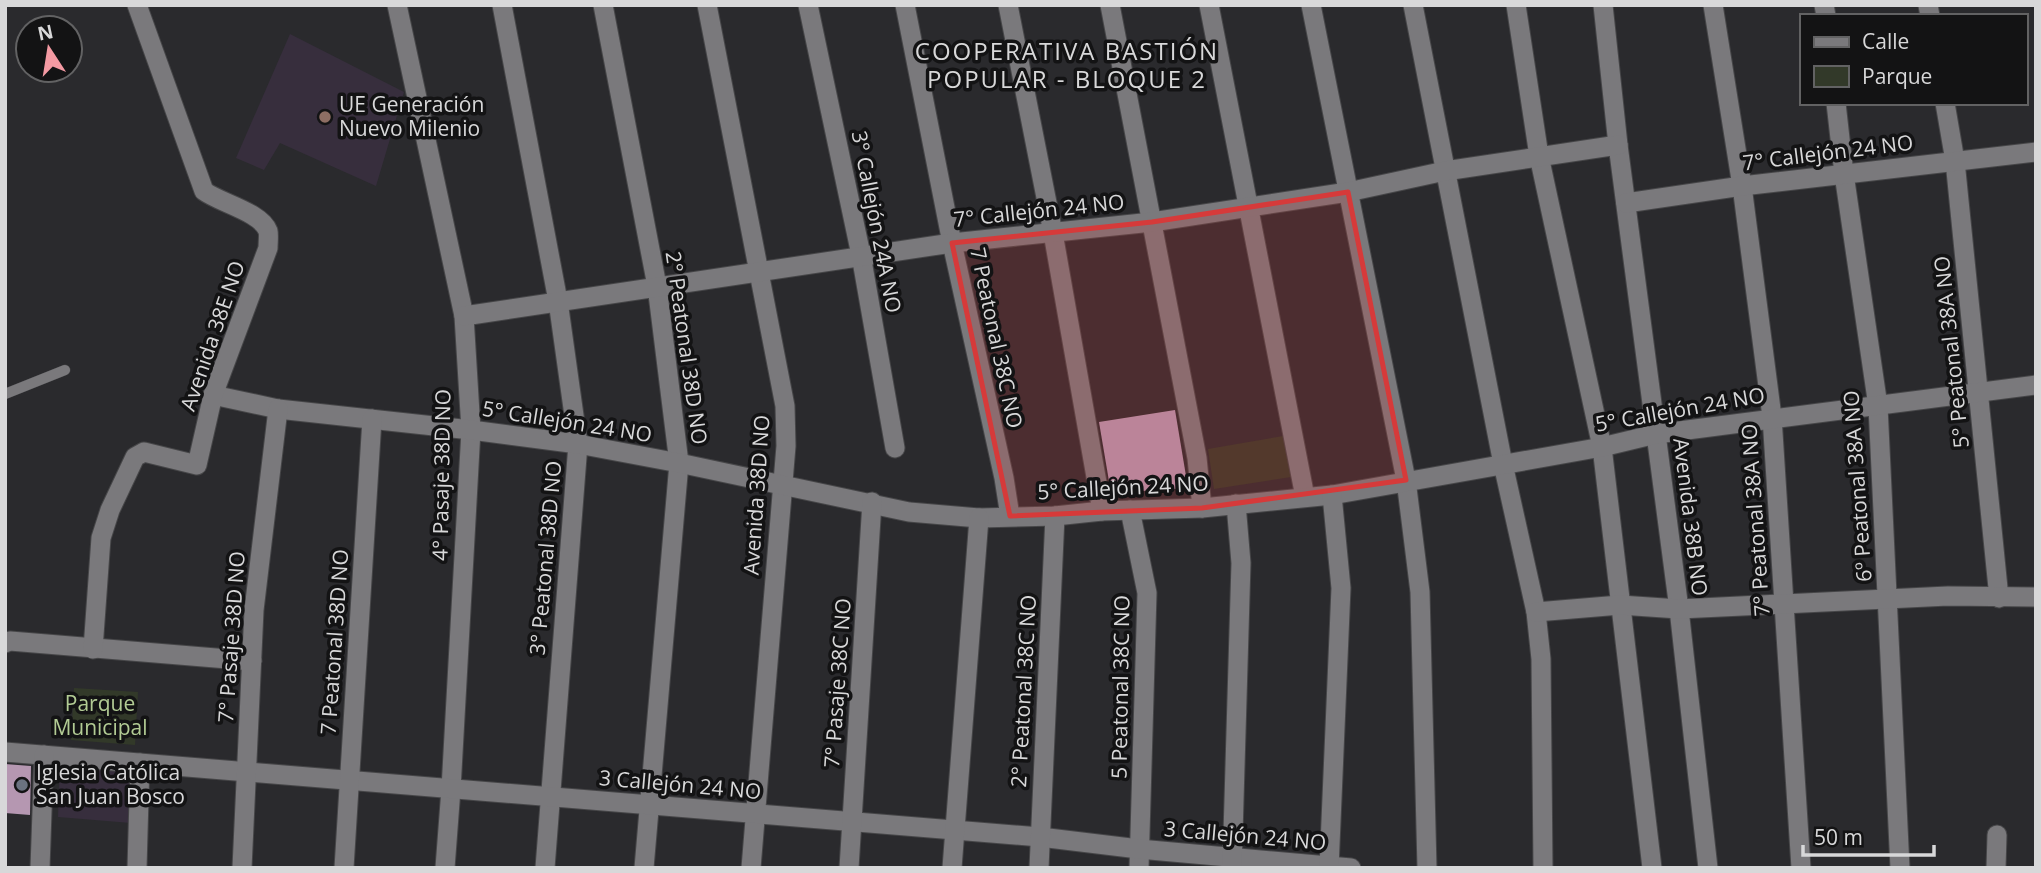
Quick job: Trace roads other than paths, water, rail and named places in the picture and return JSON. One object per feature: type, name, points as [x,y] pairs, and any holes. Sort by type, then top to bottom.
[{"type":"street","name":"Avenida 38E NO","points":[[93,649],[101,538],[110,510],[135,457],[144,452],[197,465],[213,395],[268,248],[268,231],[258,218],[204,191],[137,5]]},
{"type":"street","name":"4° Pasaje 38D NO","points":[[397,5],[464,316],[471,430],[445,868]]},
{"type":"street","name":"3° Peatonal 38D NO","points":[[502,5],[558,301],[578,444],[545,868]]},
{"type":"street","name":"2° Peatonal 38D NO","points":[[603,5],[657,286],[679,463],[644,868]]},
{"type":"street","name":"Avenida 38D NO","points":[[707,5],[785,406],[786,446],[751,868]]},
{"type":"street","name":"3° Callejón 24A NO","points":[[808,5],[860,255],[895,448]]},
{"type":"street","name":"7 Peatonal 38C NO","points":[[905,5],[1010,516]]},
{"type":"street","points":[[1008,5],[1053,233],[1102,511]]},
{"type":"street","points":[[1110,5],[1197,458],[1202,508]]},
{"type":"street","points":[[1209,5],[1305,498]]},
{"type":"street","points":[[1311,5],[1406,480],[1420,592],[1427,868]]},
{"type":"street","points":[[1413,5],[1503,464],[1536,612],[1541,659],[1543,868]]},
{"type":"street","points":[[1516,5],[1539,156],[1602,447],[1652,868]]},
{"type":"street","name":"Avenida 38B NO","points":[[1603,5],[1618,145],[1679,609],[1708,868]]},
{"type":"street","name":"7° Peatonal 38A NO","points":[[1713,5],[1742,186],[1772,417],[1801,868]]},
{"type":"street","name":"6º Peatonal 38A NO","points":[[1836,105],[1878,406],[1900,868]]},
{"type":"street","name":"5° Peatonal 38A NO","points":[[1945,105],[1955,161],[1999,598]]},
{"type":"street","name":"7° Callejón 24 NO","points":[[464,316],[860,255],[1152,222],[1348,192],[1445,171],[1618,145]]},
{"type":"street","name":"7° Callejón 24 NO","points":[[1626,203],[1742,186],[2036,152]]},
{"type":"street","name":"5° Callejón 24 NO","points":[[213,395],[278,409],[578,444],[872,502],[909,512],[979,518],[1202,508],[1332,495],[1602,447],[1656,434],[2036,385]]},
{"type":"street","name":"7° Pasaje 38D NO","points":[[242,868],[254,610],[278,409]]},
{"type":"street","name":"7 Peatonal 38D NO","points":[[344,868],[372,419]]},
{"type":"street","points":[[1329,867],[1341,588],[1332,495]]},
{"type":"street","name":"7° Pasaje 38C NO","points":[[849,868],[872,502]]},
{"type":"street","points":[[1232,863],[1241,564],[1236,504]]},
{"type":"street","name":"5 Peatonal 38C NO","points":[[1130,510],[1147,593],[1139,858]]},
{"type":"street","name":"2° Peatonal 38C NO","points":[[1039,868],[1055,516]]},
{"type":"street","points":[[952,868],[979,518]]},
{"type":"street","points":[[1536,612],[1620,605],[1679,609],[1948,596],[2036,597]]},
{"type":"street","points":[[5,643],[10,641],[251,661]]},
{"type":"street","name":"3 Callejón 24 NO","points":[[5,752],[1040,837],[1139,858],[1351,868]]},
{"type":"street","points":[[40,868],[44,755]]},
{"type":"street","points":[[137,868],[140,763]]},
{"type":"street","points":[[1996,868],[1997,835]]},
{"type":"lane","points":[[5,394],[65,370]]},
{"type":"place","name":"UE Generación Nuevo Milenio","points":[[325,117]]},
{"type":"place","name":"Iglesia Católica San Juan Bosco","points":[[22,785]]},
{"type":"district","name":"COOPERATIVA BASTIÓN POPULAR - BLOQUE 2","points":[[1067,66]]},
{"type":"park label","name":"Parque Municipal","points":[[100,716]]}]
